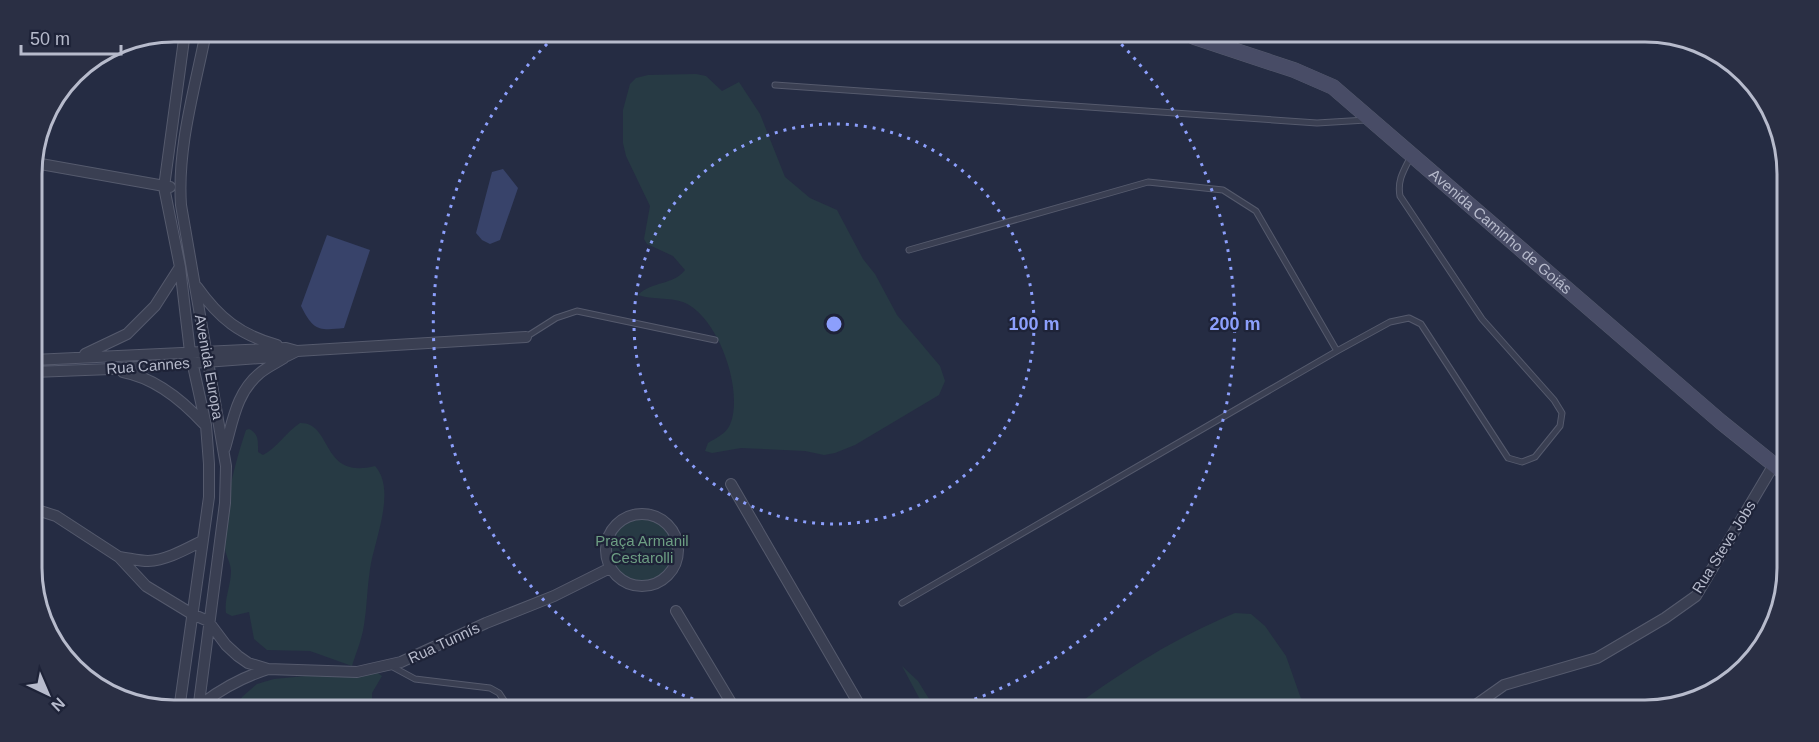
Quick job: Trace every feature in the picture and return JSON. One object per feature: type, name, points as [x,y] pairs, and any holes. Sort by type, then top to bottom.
[{"type":"main road","name":"Avenida Caminho de Goiás","points":[[1209,42],[1294,70],[1333,87],[1777,467]]},
{"type":"street","name":"Avenida Europa","points":[[180,700],[209,496],[206,425],[192,357],[180,267],[164,187],[184,42]]},
{"type":"street","name":"Avenida Europa","points":[[201,700],[208,621],[225,503],[226,466],[181,205],[180,187],[185,134],[204,42]]},
{"type":"street","points":[[42,163],[164,187],[180,187]]},
{"type":"street","points":[[78,357],[127,334],[155,306],[180,267]]},
{"type":"street","points":[[196,285],[213,306],[240,331],[286,352],[260,372],[242,392],[224,452]]},
{"type":"street","name":"Rua Cannes","points":[[42,359],[78,357],[192,357],[526,338]]},
{"type":"street","name":"Rua Cannes","points":[[42,372],[111,369],[192,357]]},
{"type":"street","points":[[111,369],[133,374],[180,401],[206,425],[224,452]]},
{"type":"street","name":"Rua Steve Jobs","points":[[1483,700],[1504,685],[1597,658],[1665,618],[1696,596],[1777,470]]},
{"type":"street","points":[[731,484],[857,700]]},
{"type":"street","points":[[42,512],[56,516],[119,557],[146,586],[208,621],[226,645],[238,656],[248,663],[268,669]]},
{"type":"street","points":[[638,514],[661,519],[676,537],[678,549],[676,561],[662,580],[651,585],[639,586],[618,577],[610,568],[606,557],[606,545],[617,524],[627,517],[638,514]]},
{"type":"street","points":[[119,557],[148,561],[161,559],[202,541]]},
{"type":"street","name":"Rua Tunnís","points":[[268,669],[357,672],[401,662],[486,623],[554,596],[610,568]]},
{"type":"street","points":[[676,611],[730,700]]},
{"type":"street","points":[[205,700],[243,677],[268,669]]},
{"type":"lane","points":[[775,84],[1317,123],[1372,119]]},
{"type":"lane","points":[[902,603],[1390,322],[1409,318],[1421,324],[1508,458],[1522,462],[1535,457],[1560,426],[1562,413],[1554,400],[1482,319],[1400,195],[1399,179],[1412,154]]},
{"type":"lane","points":[[909,250],[1148,182],[1223,190],[1256,211],[1337,351]]},
{"type":"lane","points":[[526,338],[556,318],[577,311],[715,340]]},
{"type":"lane","points":[[390,665],[415,679],[490,688],[499,693],[504,700]]},
{"type":"green space","points":[[696,74],[706,76],[722,91],[739,82],[760,114],[785,177],[810,198],[837,210],[897,315],[940,366],[945,381],[939,395],[855,445],[835,453],[824,455],[805,451],[741,448],[712,453],[705,451],[708,443],[725,432],[731,422],[734,408],[730,373],[725,354],[717,337],[696,310],[678,300],[638,295],[650,287],[675,278],[685,270],[673,256],[647,244],[644,239],[650,206],[626,156],[623,143],[623,110],[630,84],[636,78],[648,75]]},
{"type":"green space","points":[[300,423],[310,425],[318,431],[336,458],[345,465],[357,468],[375,466],[384,488],[382,516],[370,569],[363,630],[352,666],[310,651],[267,650],[254,639],[249,612],[232,616],[226,613],[231,571],[225,549],[225,522],[234,472],[246,430],[249,429],[255,433],[258,452],[263,455]]},
{"type":"green space","name":"Praça Armanil Cestarolli","points":[[642,518],[665,527],[674,550],[665,573],[642,582],[619,573],[610,550],[619,527]]},
{"type":"green space","points":[[1235,613],[1251,614],[1265,626],[1286,656],[1302,700],[1084,700],[1152,655]]},
{"type":"green space","points":[[902,666],[918,681],[930,700],[920,700]]},
{"type":"green space","points":[[367,670],[375,671],[382,676],[372,693],[372,700],[240,700],[257,684],[274,679]]},
{"type":"water","points":[[503,169],[518,188],[500,240],[490,244],[476,233],[492,172]]},
{"type":"water","points":[[327,235],[370,250],[344,328],[322,329],[317,327],[309,320],[301,306]]}]
